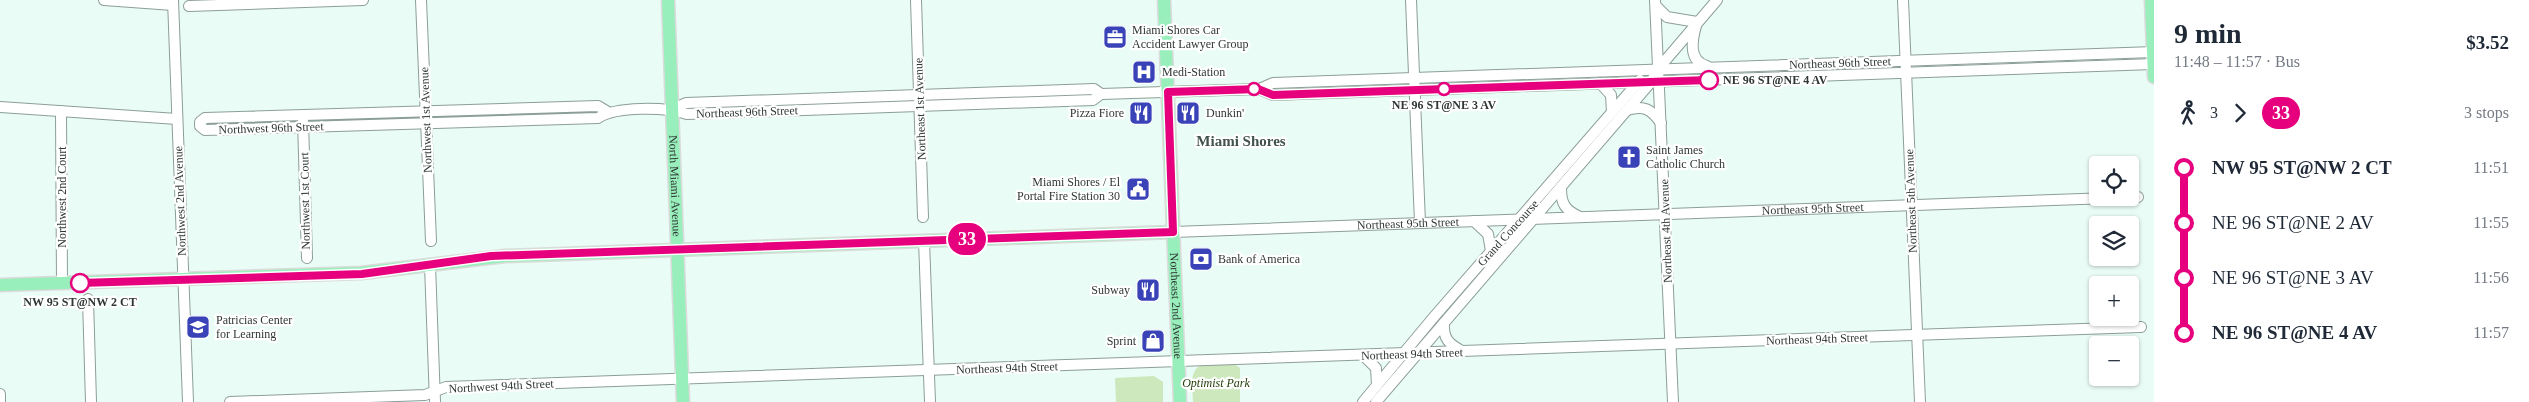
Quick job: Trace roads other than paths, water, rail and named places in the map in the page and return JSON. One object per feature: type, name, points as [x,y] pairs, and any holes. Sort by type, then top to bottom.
[{"type":"main road","name":"North Miami Avenue","points":[[668,0],[683,402]]},
{"type":"main road","name":"Northeast 2nd Avenue","points":[[1164,0],[1180,402]]},
{"type":"main road","points":[[2151,0],[2154,77]]},
{"type":"main road","name":"Northeast 95th Street","points":[[0,285],[362,274],[491,256],[1173,232]]},
{"type":"street","points":[[104,0],[173,2]]},
{"type":"street","points":[[189,6],[363,0]]},
{"type":"street","name":"Northwest 1st Avenue","points":[[421,0],[431,241]]},
{"type":"street","name":"Northeast 1st Avenue","points":[[916,0],[923,217]]},
{"type":"street","points":[[1411,0],[1420,223]]},
{"type":"street","name":"Grand Concourse","points":[[1363,402],[1638,82],[1658,69],[1717,0]]},
{"type":"street","name":"Northeast 5th Avenue","points":[[1903,0],[1920,402]]},
{"type":"street","name":"Northwest 2nd Avenue","points":[[173,2],[188,402]]},
{"type":"street","points":[[1656,3],[1667,16],[1697,22],[1693,38],[1694,56],[1702,65],[1710,67]]},
{"type":"street","name":"Northeast 4th Avenue","points":[[1656,3],[1658,69],[1655,82],[1661,123],[1673,402]]},
{"type":"street","name":"Northeast 96th Street","points":[[672,110],[686,114],[1093,100],[1101,94],[1258,89],[1273,83],[1905,60],[2154,58]]},
{"type":"street","name":"Northeast 96th Street","points":[[1258,89],[1273,95],[1600,84],[1906,73],[2154,58]]},
{"type":"street","name":"Grand Concourse","points":[[1376,402],[1627,110],[1655,82]]},
{"type":"street","points":[[1600,84],[1612,95],[1612,112]]},
{"type":"street","name":"Northeast 96th Street","points":[[672,110],[686,103],[1094,89],[1101,94]]},
{"type":"street","name":"Northwest 96th Street","points":[[608,112],[598,106],[205,118],[200,122],[200,126],[205,130],[598,118],[608,112],[672,110]]},
{"type":"street","points":[[0,107],[177,120]]},
{"type":"street","points":[[1627,110],[1636,108],[1647,109],[1661,123]]},
{"type":"street","name":"Northwest 2nd Court","points":[[61,111],[62,283]]},
{"type":"street","name":"Northwest 1st Court","points":[[303,115],[307,258]]},
{"type":"street","points":[[1561,188],[1561,196],[1565,208],[1580,217]]},
{"type":"street","name":"Northeast 95th Street","points":[[1173,232],[2089,199]]},
{"type":"street","points":[[1474,221],[1488,234],[1491,251]]},
{"type":"street","points":[[924,241],[930,402]]},
{"type":"street","points":[[430,265],[435,397]]},
{"type":"street","points":[[88,298],[91,402]]},
{"type":"street","points":[[1444,323],[1448,342],[1463,352]]},
{"type":"street","name":"Northeast 94th Street","points":[[682,379],[2141,327]]},
{"type":"street","points":[[1363,356],[1376,368],[1378,385]]},
{"type":"street","name":"Northwest 94th Street","points":[[230,402],[425,395],[435,397],[446,387],[682,379]]},
{"type":"street","points":[[0,394],[0,402]]},
{"type":"place","name":"Miami Shores Car Accident Lawyer Group","points":[[1115,37]]},
{"type":"place","name":"Medi-Station","points":[[1144,72]]},
{"type":"place","name":"NE 96 ST@NE 4 AV","points":[[1709,80]]},
{"type":"place","name":"NE 96 ST@NE 3 AV","points":[[1444,89]]},
{"type":"place","name":"Pizza Fiore","points":[[1141,113]]},
{"type":"place","name":"Dunkin'","points":[[1188,113]]},
{"type":"place","name":"Saint James Catholic Church","points":[[1629,157]]},
{"type":"place","name":"Miami Shores / El Portal Fire Station 30","points":[[1138,189]]},
{"type":"place","name":"Bank of America","points":[[1201,259]]},
{"type":"place","name":"NW 95 ST@NW 2 CT","points":[[80,283]]},
{"type":"place","name":"Subway","points":[[1148,290]]},
{"type":"place","name":"Patricias Center for Learning","points":[[198,327]]},
{"type":"place","name":"Sprint","points":[[1153,341]]},
{"type":"district","name":"Miami Shores","points":[[1241,141]]},
{"type":"park label","name":"Optimist Park","points":[[1216,383]]}]
